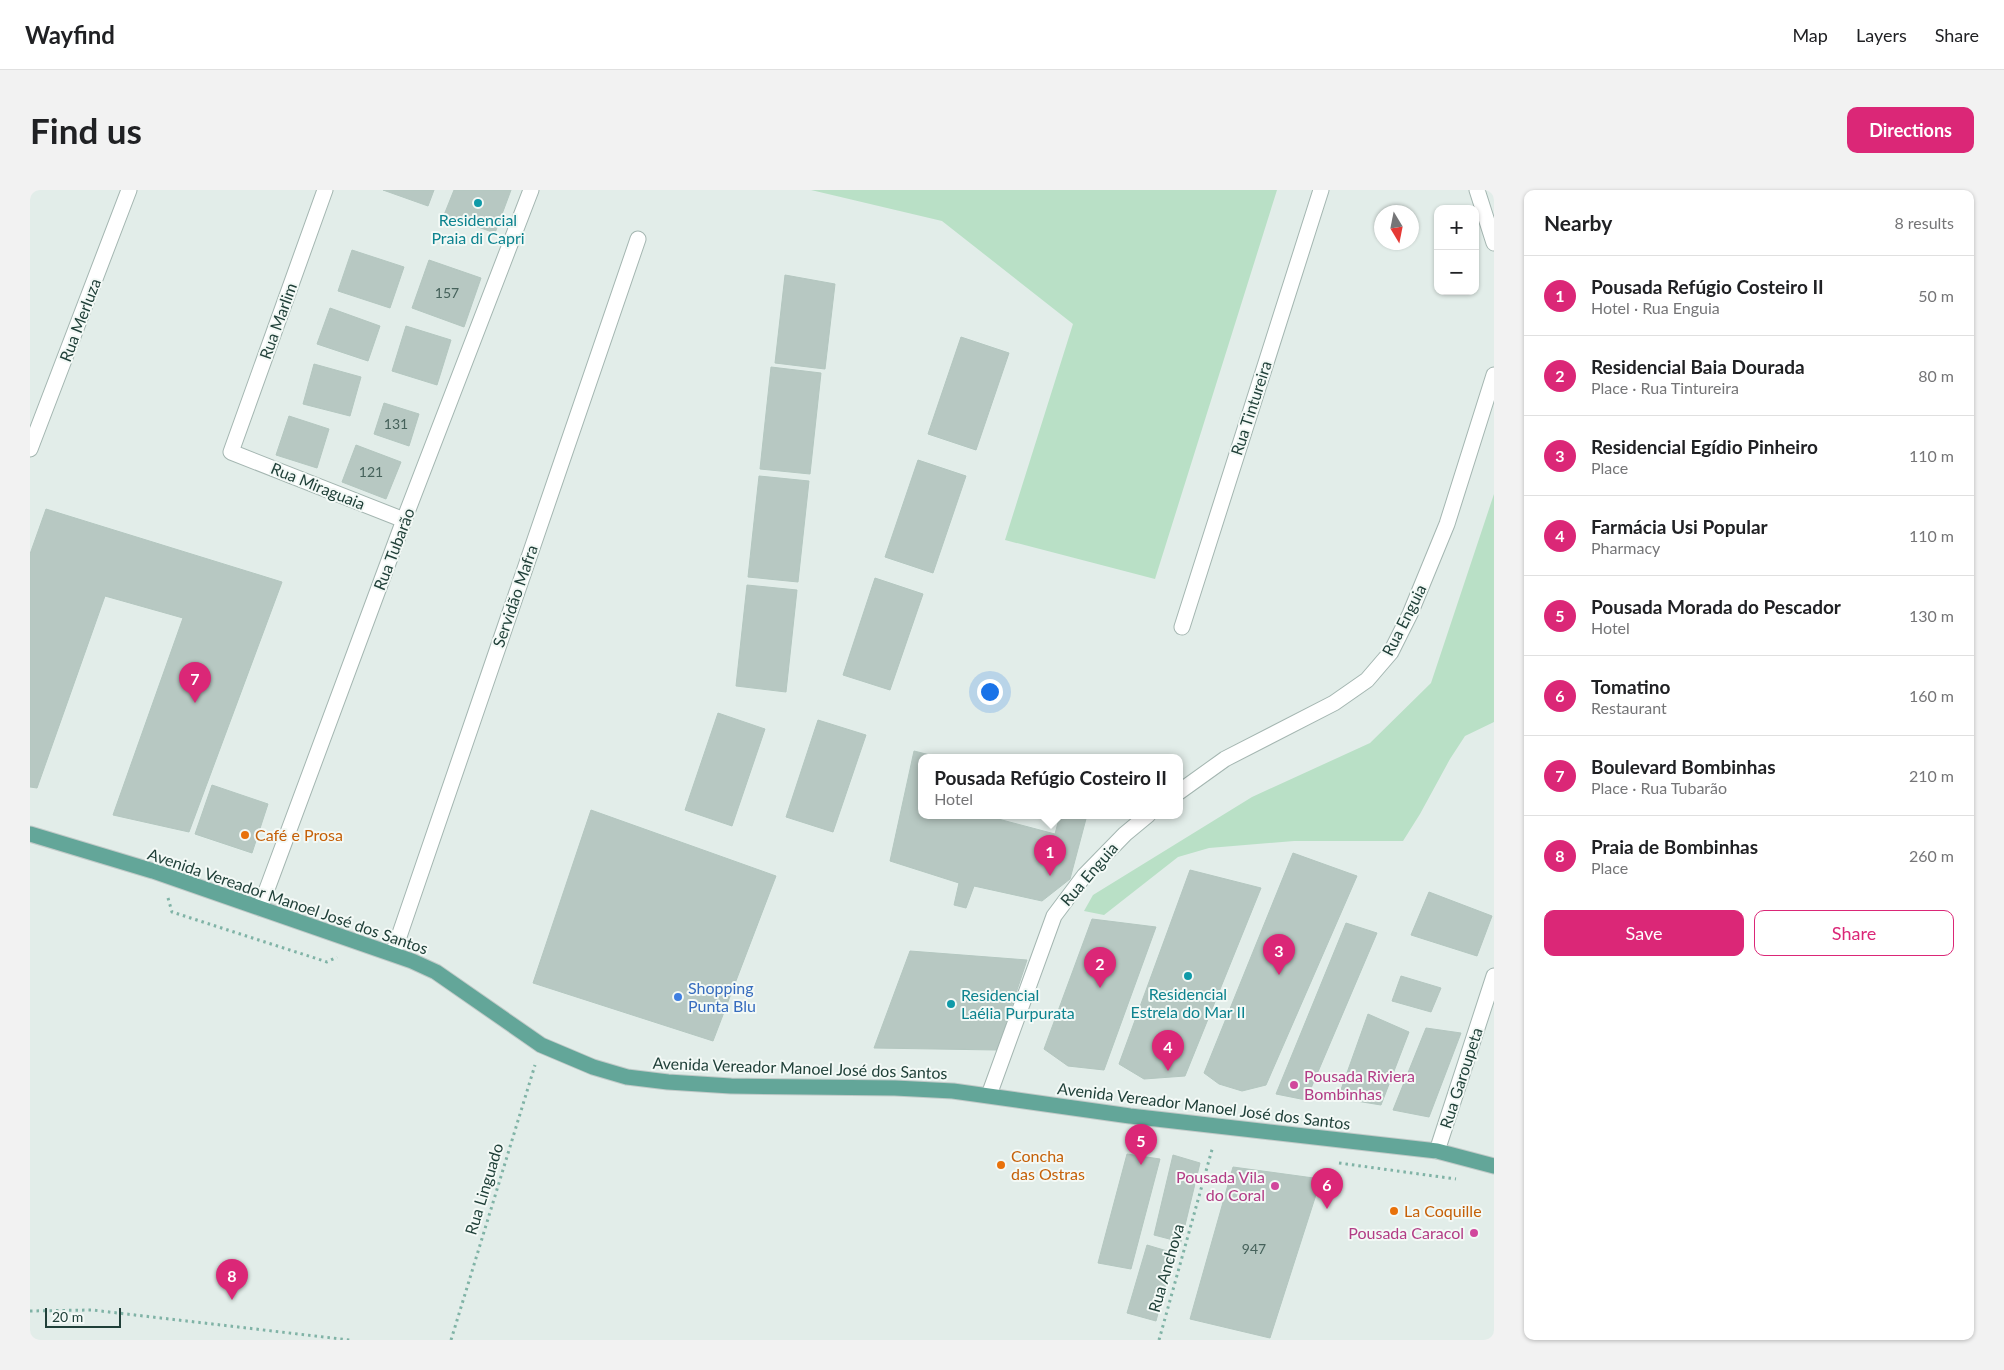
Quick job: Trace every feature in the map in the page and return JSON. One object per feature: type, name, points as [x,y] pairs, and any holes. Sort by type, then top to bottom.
[{"type":"main road","name":"Avenida Vereador Manoel José dos Santos","points":[[30,834],[153,871],[392,954],[436,972],[541,1045],[584,1064],[627,1077],[730,1086],[895,1088],[989,1095],[1130,1116],[1437,1151],[1494,1166]]},
{"type":"street","name":"Rua Merluza","points":[[30,450],[129,190]]},
{"type":"street","name":"Rua Marlim","points":[[231,452],[325,190]]},
{"type":"street","name":"Rua Tubarão","points":[[260,908],[404,520],[531,190]]},
{"type":"street","name":"Rua Tintureira","points":[[1182,627],[1321,190]]},
{"type":"street","points":[[1478,190],[1494,243]]},
{"type":"street","name":"Servidão Mafra","points":[[392,954],[638,239]]},
{"type":"street","name":"Rua Enguia","points":[[1183,789],[1225,759],[1334,703],[1367,680],[1391,652],[1410,614],[1447,524],[1494,375]]},
{"type":"street","name":"Rua Miraguaia","points":[[231,452],[404,520]]},
{"type":"street","name":"Rua Enguia","points":[[989,1095],[1054,916],[1084,876],[1125,834],[1143,819]]},
{"type":"street","name":"Rua Garoupeta","points":[[1437,1151],[1494,976]]},
{"type":"path","points":[[159,895],[168,898],[172,912],[327,962],[341,955]]},
{"type":"path","name":"Rua Linguado","points":[[451,1340],[535,1063],[543,1067]]},
{"type":"path","name":"Rua Anchova","points":[[1159,1340],[1213,1146],[1205,1145]]},
{"type":"path","points":[[1330,1161],[1463,1180]]},
{"type":"path","points":[[30,1311],[92,1310],[350,1340]]},
{"type":"green space","points":[[811,190],[1277,190],[1155,579],[1005,540],[1073,324],[942,221]]},
{"type":"green space","points":[[1494,494],[1494,722],[1465,736],[1403,841],[1294,841],[1209,848],[1178,857],[1104,915],[1084,911],[1093,895],[1252,797],[1370,743],[1431,683]]},
{"type":"building","points":[[383,190],[434,190],[428,206]]},
{"type":"building","name":"Residencial Praia di Capri","points":[[454,190],[511,190],[495,233],[444,215]]},
{"type":"building","points":[[352,250],[404,267],[390,308],[338,291]]},
{"type":"building","points":[[429,260],[481,278],[464,327],[412,308]]},
{"type":"building","points":[[785,275],[835,284],[825,369],[775,363]]},
{"type":"building","points":[[330,308],[380,326],[368,361],[317,344]]},
{"type":"building","points":[[406,326],[451,340],[437,385],[392,371]]},
{"type":"building","points":[[961,337],[1009,353],[976,450],[928,434]]},
{"type":"building","points":[[314,364],[361,377],[350,416],[303,404]]},
{"type":"building","points":[[771,367],[821,373],[810,474],[760,469]]},
{"type":"building","points":[[384,403],[419,414],[409,446],[374,434]]},
{"type":"building","points":[[289,416],[329,429],[317,468],[276,455]]},
{"type":"building","points":[[356,445],[401,462],[386,499],[342,482]]},
{"type":"building","points":[[918,460],[966,476],[933,573],[885,557]]},
{"type":"building","points":[[759,476],[809,481],[798,582],[748,577]]},
{"type":"building","points":[[46,509],[282,582],[189,832],[113,815],[183,618],[105,596],[37,788],[30,787],[30,554]]},
{"type":"building","points":[[875,578],[923,594],[890,690],[843,675]]},
{"type":"building","points":[[747,585],[797,590],[786,692],[736,686]]},
{"type":"building","points":[[718,713],[765,729],[732,826],[685,810]]},
{"type":"building","points":[[818,720],[866,735],[833,832],[786,817]]},
{"type":"building","points":[[914,751],[926,754],[918,754],[918,819],[998,819],[1055,834],[1059,819],[1086,819],[1070,879],[1042,901],[974,886],[966,908],[954,905],[959,883],[890,861]]},
{"type":"building","points":[[212,785],[268,804],[252,853],[195,834]]},
{"type":"building","points":[[591,810],[776,876],[713,1041],[533,983]]},
{"type":"building","points":[[1293,853],[1357,876],[1266,1085],[1242,1091],[1219,1084],[1204,1073]]},
{"type":"building","name":"Residencial Estrela do Mar II","points":[[1190,870],[1261,888],[1185,1076],[1144,1079],[1119,1064]]},
{"type":"building","points":[[1429,892],[1492,916],[1477,956],[1411,935]]},
{"type":"building","points":[[1092,919],[1156,927],[1104,1070],[1068,1066],[1044,1049]]},
{"type":"building","points":[[1346,923],[1377,933],[1306,1100],[1276,1094]]},
{"type":"building","name":"Residencial Laélia Purpurata","points":[[910,951],[1027,960],[997,1050],[874,1048]]},
{"type":"building","points":[[1401,976],[1441,988],[1431,1012],[1392,1001]]},
{"type":"building","points":[[1368,1014],[1409,1032],[1381,1105],[1338,1098]]},
{"type":"building","points":[[1426,1028],[1461,1033],[1429,1117],[1393,1110]]},
{"type":"building","points":[[1127,1154],[1160,1159],[1131,1269],[1098,1263]]},
{"type":"building","points":[[1173,1155],[1200,1163],[1181,1242],[1154,1235]]},
{"type":"building","points":[[1233,1167],[1321,1179],[1270,1338],[1190,1319]]},
{"type":"building","points":[[1147,1245],[1174,1253],[1156,1321],[1127,1313]]},
{"type":"place","name":"Residencial Praia di Capri","points":[[478,203]]},
{"type":"place","name":"Boulevard Bombinhas","points":[[195,703]]},
{"type":"place","name":"Café e Prosa","points":[[245,835]]},
{"type":"place","name":"Pousada Refúgio Costeiro II","points":[[1050,876]]},
{"type":"place","name":"Residencial Egídio Pinheiro","points":[[1279,975]]},
{"type":"place","name":"Residencial Estrela do Mar II","points":[[1188,976]]},
{"type":"place","name":"Residencial Baia Dourada","points":[[1100,988]]},
{"type":"place","name":"Shopping Punta Blu","points":[[678,997]]},
{"type":"place","name":"Residencial Laélia Purpurata","points":[[951,1004]]},
{"type":"place","name":"Farmácia Usi Popular","points":[[1168,1071]]},
{"type":"place","name":"Pousada Riviera Bombinhas","points":[[1294,1085]]},
{"type":"place","name":"Concha das Ostras","points":[[1001,1165]]},
{"type":"place","name":"Pousada Morada do Pescador","points":[[1141,1165]]},
{"type":"place","name":"Pousada Vila do Coral","points":[[1275,1186]]},
{"type":"place","name":"Tomatino","points":[[1327,1209]]},
{"type":"place","name":"La Coquille","points":[[1394,1211]]},
{"type":"place","name":"Pousada Caracol","points":[[1474,1233]]},
{"type":"place","name":"Praia de Bombinhas","points":[[232,1300]]}]
